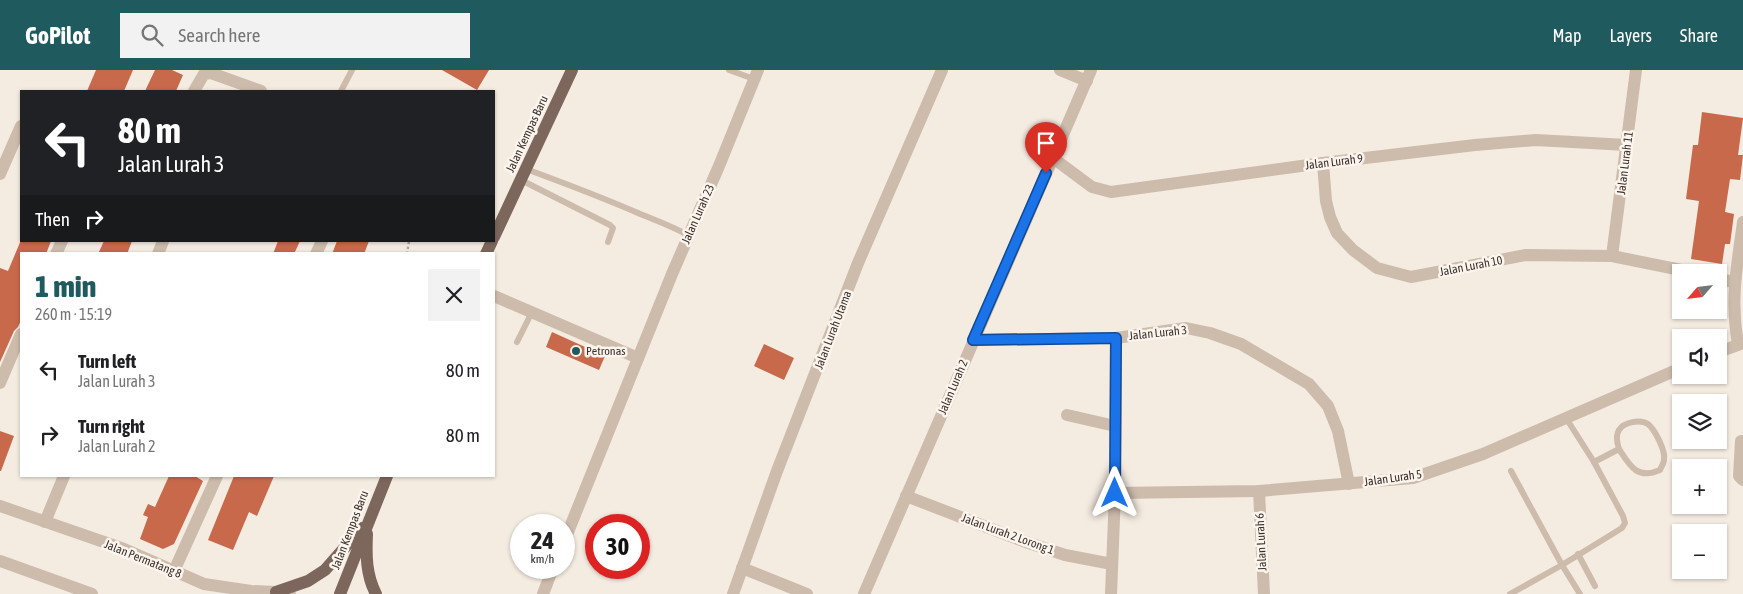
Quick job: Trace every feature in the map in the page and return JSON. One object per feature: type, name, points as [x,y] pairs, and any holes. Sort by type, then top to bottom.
[{"type":"main road","name":"Jalan Kempas Baru","points":[[495,235],[572,70]]},
{"type":"main road","name":"Jalan Kempas Baru","points":[[340,594],[387,477]]},
{"type":"main road","points":[[276,592],[308,581],[325,570],[368,522]]},
{"type":"main road","points":[[368,522],[366,561],[376,594]]},
{"type":"street","name":"Jalan Lurah Utama","points":[[733,594],[777,471],[858,264],[942,70]]},
{"type":"street","points":[[1060,70],[1089,75]]},
{"type":"street","name":"Jalan Lurah 11","points":[[1612,256],[1628,145],[1636,70]]},
{"type":"street","points":[[195,90],[204,74],[211,73],[258,90]]},
{"type":"street","name":"Jalan Lurah 23","points":[[575,515],[688,235],[719,166],[756,74]]},
{"type":"street","name":"Jalan Lurah 2","points":[[864,594],[1089,75]]},
{"type":"street","points":[[0,174],[20,128]]},
{"type":"street","name":"Jalan Lurah 9","points":[[1052,158],[1092,187],[1111,192],[1323,163],[1475,145],[1536,140],[1628,145]]},
{"type":"street","name":"Jalan Lurah 10","points":[[1323,163],[1326,201],[1337,233],[1353,250],[1376,268],[1411,278],[1526,255],[1612,256],[1672,268]]},
{"type":"street","points":[[1727,349],[1740,344],[1734,320],[1734,282],[1743,222]]},
{"type":"street","points":[[1728,280],[1734,282]]},
{"type":"street","points":[[495,296],[638,358]]},
{"type":"street","name":"Jalan Lurah 3","points":[[973,340],[1116,338],[1186,328],[1210,333],[1241,344],[1310,384],[1328,406],[1338,431],[1349,484]]},
{"type":"street","points":[[0,383],[20,336]]},
{"type":"street","points":[[1111,594],[1115,493],[1116,338]]},
{"type":"street","name":"Jalan Lurah 5","points":[[1115,493],[1259,491],[1413,478],[1483,454],[1672,372]]},
{"type":"street","points":[[1066,415],[1115,426]]},
{"type":"street","points":[[1741,441],[1740,476],[1743,480]]},
{"type":"street","points":[[45,522],[64,477]]},
{"type":"street","points":[[174,571],[217,477]]},
{"type":"street","name":"Jalan Lurah 6","points":[[1259,491],[1264,594]]},
{"type":"street","name":"Jalan Lurah 2 Lorong 1","points":[[906,496],[1065,555],[1112,564]]},
{"type":"street","name":"Jalan Permatang 8","points":[[0,506],[124,549],[204,584],[251,591],[290,594]]},
{"type":"street","points":[[0,561],[92,594]]},
{"type":"street","points":[[742,568],[806,594]]},
{"type":"street","points":[[543,594],[549,579]]},
{"type":"lane","points":[[342,90],[352,70]]},
{"type":"lane","points":[[729,70],[756,74]]},
{"type":"lane","points":[[524,174],[569,184],[586,193],[625,207],[688,235]]},
{"type":"lane","points":[[524,174],[610,225],[613,228],[608,242]]},
{"type":"lane","points":[[517,342],[532,312]]},
{"type":"lane","points":[[1510,594],[1616,532],[1625,523],[1624,516],[1594,462],[1566,418]]},
{"type":"lane","points":[[1638,422],[1648,424],[1657,436],[1663,450],[1664,460],[1660,470],[1652,474],[1641,474],[1630,467],[1618,449],[1616,438],[1619,429],[1627,424],[1638,422]]},
{"type":"lane","points":[[1594,462],[1618,449]]},
{"type":"lane","points":[[1511,471],[1580,594]]},
{"type":"lane","points":[[1578,554],[1595,586]]},
{"type":"building","points":[[96,70],[133,70],[124,90],[87,90]]},
{"type":"building","points":[[155,70],[172,70],[183,75],[176,90],[145,90]]},
{"type":"building","points":[[442,70],[489,70],[477,90]]},
{"type":"building","points":[[1702,112],[1743,118],[1738,155],[1743,155],[1740,180],[1730,179],[1725,212],[1734,214],[1730,244],[1725,244],[1722,264],[1691,259],[1699,201],[1686,199],[1693,145],[1698,145]]},
{"type":"building","points":[[20,242],[51,242],[47,252],[20,252],[20,322],[0,362],[0,268],[8,271]]},
{"type":"building","points":[[104,242],[132,242],[128,252],[99,252]]},
{"type":"building","points":[[278,242],[300,242],[295,252],[274,252]]},
{"type":"building","points":[[337,242],[369,242],[365,252],[333,252]]},
{"type":"building","name":"Petronas","points":[[552,332],[605,356],[599,370],[546,347]]},
{"type":"building","points":[[764,344],[794,358],[784,380],[754,366]]},
{"type":"building","points":[[0,431],[14,436],[1,471],[0,471]]},
{"type":"building","points":[[169,477],[197,477],[203,481],[174,544],[163,549],[140,539],[148,517],[143,515],[148,504],[155,507]]},
{"type":"building","points":[[234,477],[274,477],[257,516],[249,512],[233,550],[208,540]]},
{"type":"place","name":"Petronas","points":[[576,351]]},
{"type":"route","points":[[1046,173],[973,340],[1116,338],[1115,493]]}]
